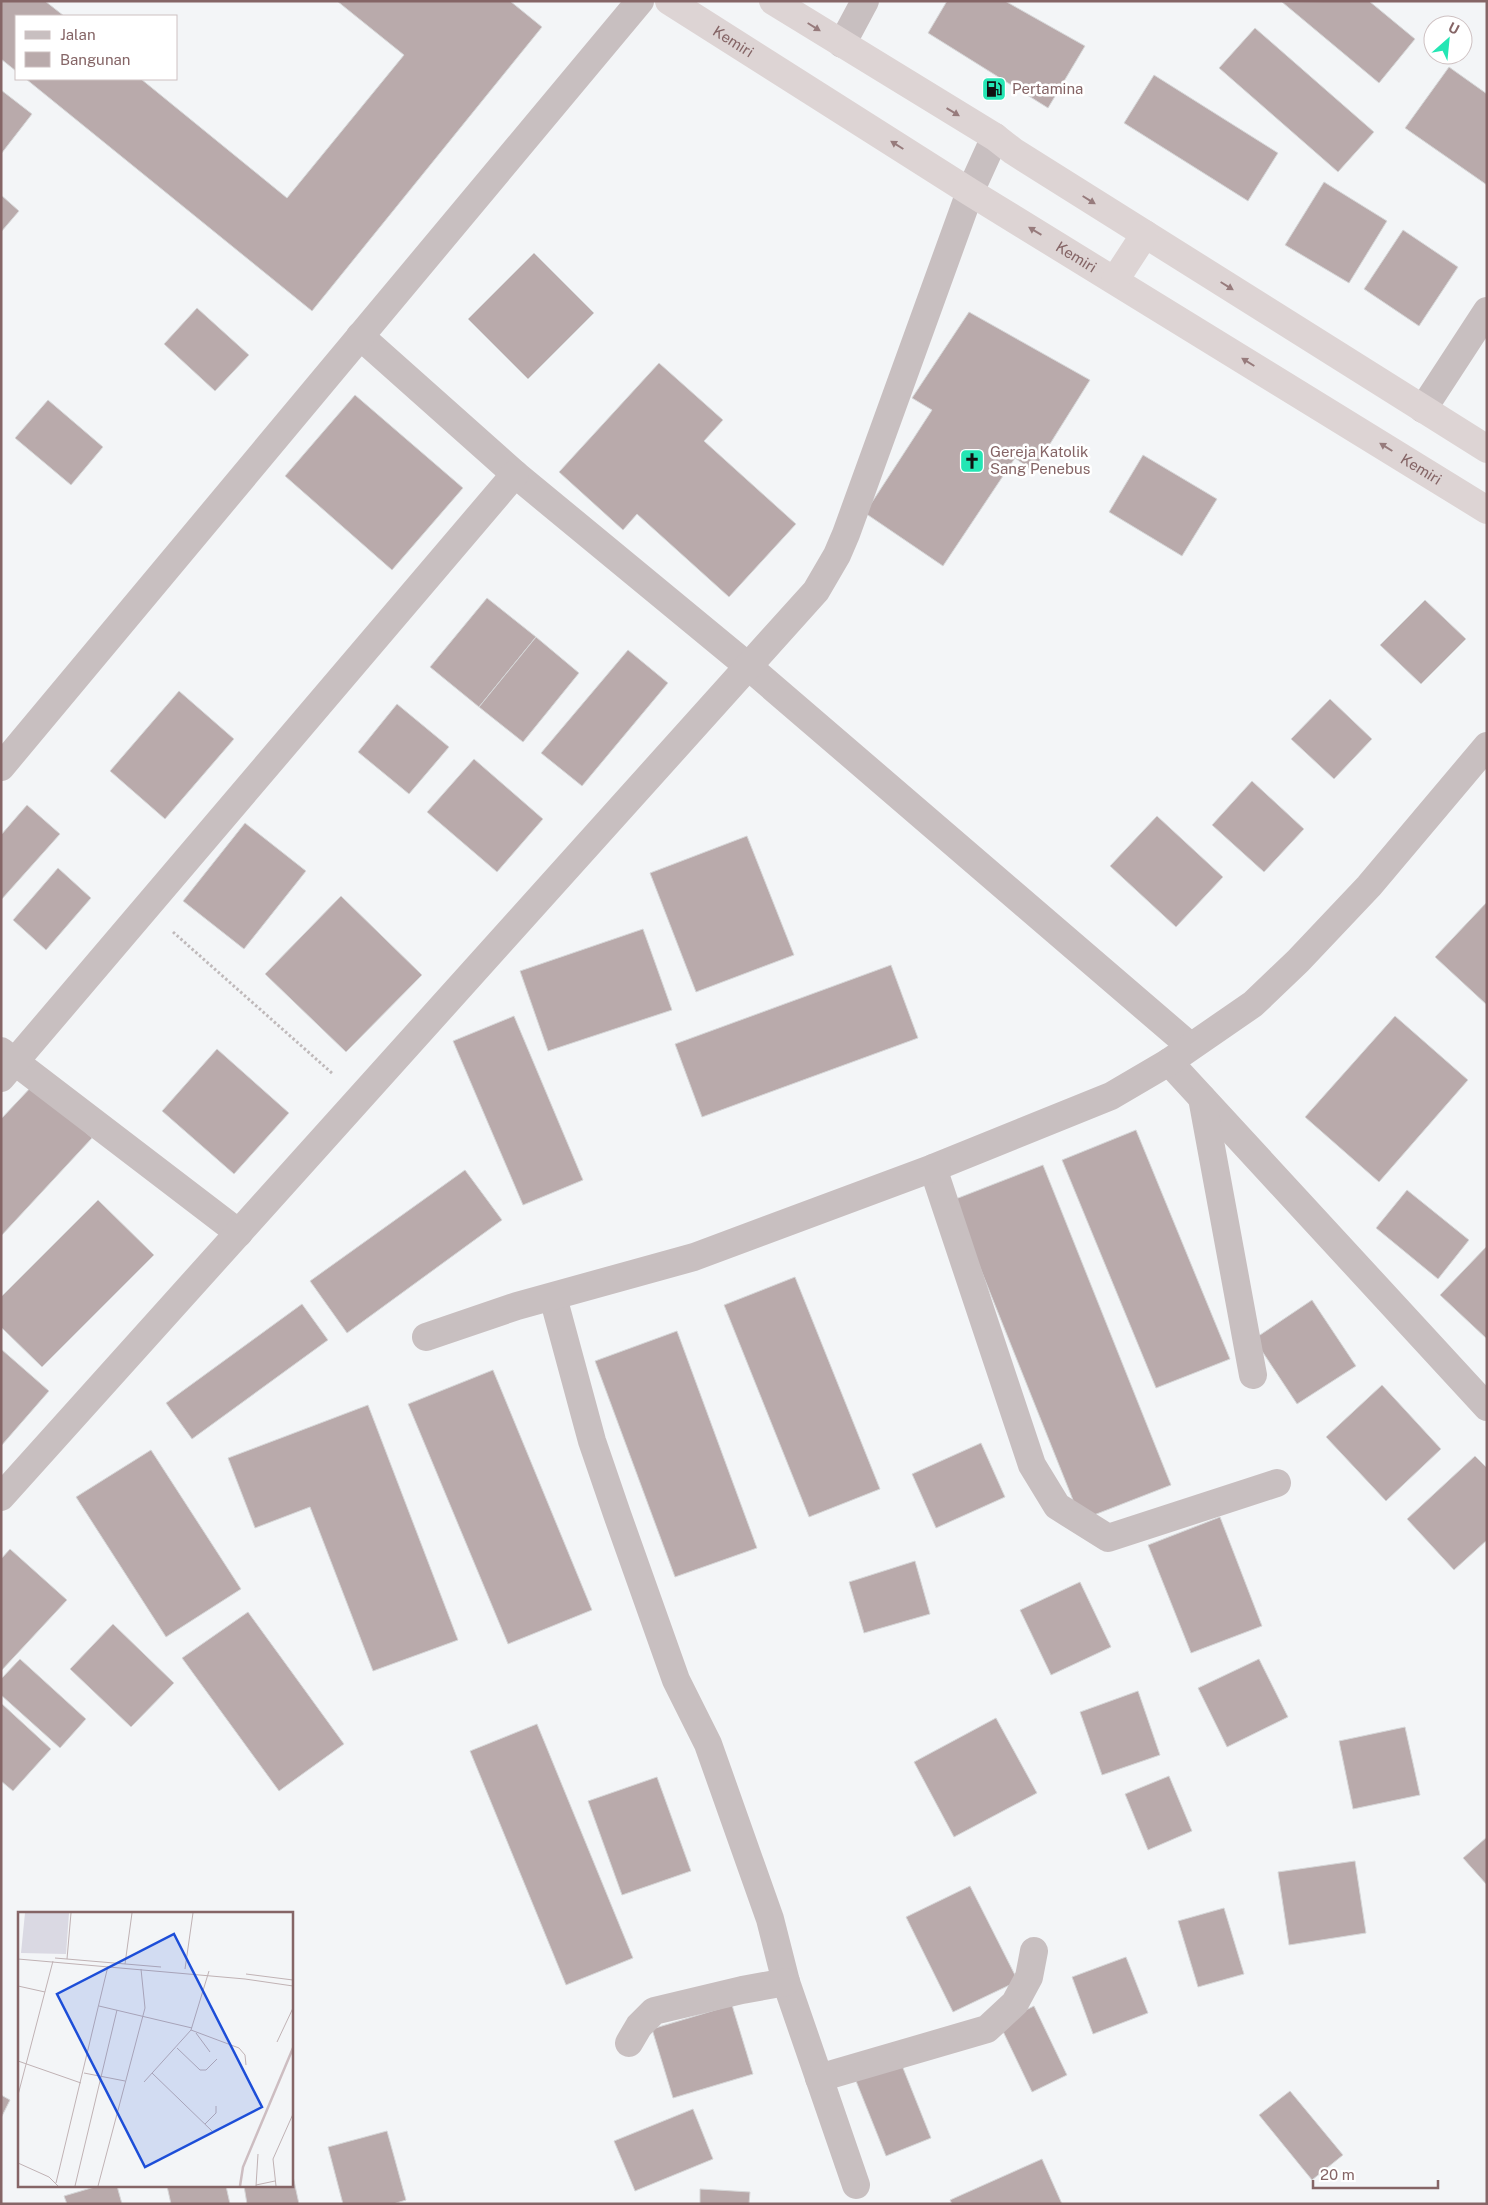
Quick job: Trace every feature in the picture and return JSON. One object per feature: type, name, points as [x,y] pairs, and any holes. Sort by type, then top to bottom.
[{"type":"highway","name":"Kemiri","points":[[669,1],[970,192],[1487,510]]},
{"type":"highway","points":[[773,1],[995,137],[1012,152],[1487,448]]},
{"type":"highway","points":[[1115,280],[1145,234]]},
{"type":"street","points":[[1,767],[640,1]]},
{"type":"street","points":[[842,44],[865,1]]},
{"type":"street","points":[[1,1497],[816,592],[837,555],[970,192],[995,137]]},
{"type":"street","points":[[1423,409],[1487,311]]},
{"type":"street","points":[[360,336],[515,474],[748,667],[1180,1054],[1202,1098],[1487,1407]]},
{"type":"street","points":[[239,1233],[6,1064],[146,909],[515,474]]},
{"type":"street","points":[[426,1337],[517,1306],[694,1257],[933,1168],[1111,1096],[1180,1054],[1253,1004],[1298,961],[1369,886],[1487,746]]},
{"type":"street","points":[[1202,1098],[1253,1375]]},
{"type":"street","points":[[933,1168],[1032,1465],[1057,1506],[1108,1538],[1277,1483]]},
{"type":"street","points":[[553,1296],[592,1441],[676,1680],[708,1744],[770,1920],[786,1982],[856,2185]]},
{"type":"street","points":[[819,2078],[987,2029],[1015,2003],[1029,1977],[1034,1951]]},
{"type":"street","points":[[630,2043],[639,2026],[654,2011],[742,1990],[786,1982]]},
{"type":"path","points":[[146,909],[360,1098]]},
{"type":"building","points":[[1,1],[45,1],[63,15],[15,15],[15,70],[1,59]]},
{"type":"building","points":[[337,1],[510,1],[542,27],[312,311],[27,80],[142,80],[287,198],[404,55]]},
{"type":"building","points":[[947,1],[1005,1],[1085,46],[1048,108],[928,33]]},
{"type":"building","points":[[1369,1],[1415,39],[1379,83],[1282,2]]},
{"type":"building","points":[[1255,28],[1374,132],[1338,172],[1219,68]]},
{"type":"building","points":[[1449,67],[1487,94],[1487,185],[1405,128]]},
{"type":"building","points":[[1154,75],[1278,153],[1248,201],[1124,123]]},
{"type":"building","points":[[1,90],[32,114],[1,154]]},
{"type":"building","points":[[1324,182],[1387,221],[1349,283],[1285,245]]},
{"type":"building","points":[[1,195],[19,211],[1,232]]},
{"type":"building","points":[[1403,230],[1458,267],[1419,326],[1364,289]]},
{"type":"building","points":[[534,253],[594,313],[528,379],[468,319]]},
{"type":"building","points":[[197,308],[249,355],[215,391],[164,344]]},
{"type":"building","points":[[969,312],[1090,380],[1033,471],[1015,458],[943,566],[865,513],[932,410],[912,398]]},
{"type":"building","points":[[659,363],[723,420],[704,441],[796,524],[729,597],[637,514],[623,530],[559,472]]},
{"type":"building","points":[[355,395],[463,488],[392,570],[285,476]]},
{"type":"building","points":[[48,400],[103,447],[71,485],[15,438]]},
{"type":"building","points":[[1143,455],[1217,499],[1182,556],[1109,512]]},
{"type":"building","points":[[487,598],[536,637],[479,707],[430,667]]},
{"type":"building","points":[[1425,600],[1466,639],[1421,684],[1380,645]]},
{"type":"building","points":[[536,637],[579,673],[523,742],[479,707]]},
{"type":"building","points":[[628,650],[668,683],[582,786],[541,753]]},
{"type":"building","points":[[179,691],[234,739],[165,819],[110,771]]},
{"type":"building","points":[[1330,699],[1372,739],[1334,779],[1291,739]]},
{"type":"building","points":[[397,704],[449,747],[409,794],[358,752]]},
{"type":"building","points":[[474,759],[543,819],[497,872],[427,812]]},
{"type":"building","points":[[1252,781],[1304,829],[1264,872],[1212,825]]},
{"type":"building","points":[[27,805],[60,834],[1,900],[1,835]]},
{"type":"building","points":[[1157,816],[1223,877],[1176,927],[1110,866]]},
{"type":"building","points":[[245,823],[306,871],[244,949],[183,901]]},
{"type":"building","points":[[747,836],[794,955],[696,992],[650,873]]},
{"type":"building","points":[[58,868],[91,898],[46,950],[13,920]]},
{"type":"building","points":[[341,896],[422,975],[346,1052],[265,974]]},
{"type":"building","points":[[1487,902],[1487,1005],[1435,957]]},
{"type":"building","points":[[643,929],[672,1010],[548,1051],[520,971]]},
{"type":"building","points":[[891,965],[918,1038],[702,1117],[675,1044]]},
{"type":"building","points":[[514,1016],[583,1180],[523,1205],[453,1041]]},
{"type":"building","points":[[1395,1016],[1468,1080],[1379,1182],[1305,1117]]},
{"type":"building","points":[[217,1049],[289,1113],[234,1174],[162,1111]]},
{"type":"building","points":[[34,1084],[92,1138],[1,1236],[1,1119]]},
{"type":"building","points":[[1136,1130],[1230,1359],[1156,1388],[1062,1160]]},
{"type":"building","points":[[1043,1165],[1171,1485],[1081,1520],[953,1200]]},
{"type":"building","points":[[465,1170],[502,1220],[347,1333],[310,1281]]},
{"type":"building","points":[[1407,1190],[1469,1240],[1438,1279],[1376,1228]]},
{"type":"building","points":[[98,1200],[154,1255],[42,1367],[1,1327],[1,1297]]},
{"type":"building","points":[[1487,1246],[1487,1339],[1440,1295]]},
{"type":"building","points":[[795,1277],[880,1489],[809,1517],[724,1305]]},
{"type":"building","points":[[1312,1300],[1356,1366],[1297,1404],[1254,1339]]},
{"type":"building","points":[[302,1304],[328,1340],[192,1439],[166,1403]]},
{"type":"building","points":[[677,1331],[757,1548],[675,1577],[595,1361]]},
{"type":"building","points":[[1,1349],[49,1391],[1,1446]]},
{"type":"building","points":[[493,1370],[592,1610],[508,1644],[408,1404]]},
{"type":"building","points":[[1382,1385],[1441,1449],[1386,1501],[1326,1437]]},
{"type":"building","points":[[368,1405],[458,1640],[373,1671],[310,1507],[255,1528],[228,1458]]},
{"type":"building","points":[[981,1443],[1005,1497],[936,1528],[912,1474]]},
{"type":"building","points":[[151,1450],[241,1589],[166,1637],[76,1497]]},
{"type":"building","points":[[1475,1456],[1487,1468],[1487,1540],[1454,1570],[1407,1519]]},
{"type":"building","points":[[1220,1517],[1262,1626],[1191,1653],[1148,1545]]},
{"type":"building","points":[[10,1549],[67,1600],[1,1671],[1,1559]]},
{"type":"building","points":[[915,1561],[930,1614],[864,1633],[849,1582]]},
{"type":"building","points":[[1080,1582],[1111,1647],[1051,1675],[1020,1610]]},
{"type":"building","points":[[248,1612],[344,1744],[279,1791],[182,1658]]},
{"type":"building","points":[[113,1624],[174,1683],[131,1727],[70,1669]]},
{"type":"building","points":[[20,1659],[86,1719],[60,1748],[1,1695],[1,1679]]},
{"type":"building","points":[[1259,1659],[1288,1717],[1227,1747],[1198,1688]]},
{"type":"building","points":[[1138,1691],[1160,1755],[1102,1775],[1080,1712]]},
{"type":"building","points":[[1,1703],[51,1749],[13,1791],[1,1781]]},
{"type":"building","points":[[996,1718],[1037,1793],[954,1837],[914,1762]]},
{"type":"building","points":[[537,1724],[633,1958],[566,1985],[470,1751]]},
{"type":"building","points":[[1405,1727],[1420,1795],[1353,1809],[1339,1741]]},
{"type":"building","points":[[1169,1776],[1192,1831],[1148,1850],[1125,1794]]},
{"type":"building","points":[[657,1777],[691,1871],[622,1895],[588,1801]]},
{"type":"building","points":[[1487,1837],[1487,1885],[1463,1858]]},
{"type":"building","points":[[1355,1861],[1366,1933],[1289,1945],[1278,1872]]},
{"type":"building","points":[[970,1886],[1018,1981],[953,2012],[906,1917]]},
{"type":"building","points":[[1224,1908],[1244,1974],[1198,1987],[1178,1921]]},
{"type":"building","points":[[1126,1957],[1148,2013],[1093,2034],[1072,1977]]},
{"type":"building","points":[[732,2005],[753,2074],[673,2098],[652,2029]]},
{"type":"building","points":[[1034,2006],[1067,2075],[1032,2092],[999,2023]]},
{"type":"building","points":[[901,2063],[931,2138],[886,2156],[856,2081]]},
{"type":"building","points":[[1290,2091],[1343,2155],[1312,2180],[1259,2115]]},
{"type":"building","points":[[1,2095],[10,2100],[1,2118]]},
{"type":"building","points":[[693,2109],[713,2159],[635,2191],[614,2141]]},
{"type":"building","points":[[387,2131],[406,2200],[393,2204],[343,2204],[328,2147]]},
{"type":"building","points":[[1042,2159],[1062,2204],[952,2204],[950,2200]]},
{"type":"building","points":[[292,2172],[299,2204],[247,2204],[244,2188],[292,2188]]},
{"type":"building","points":[[91,2188],[118,2188],[122,2204],[67,2204],[64,2196]]},
{"type":"building","points":[[167,2188],[226,2188],[230,2204],[171,2204]]},
{"type":"building","points":[[700,2189],[750,2192],[749,2204],[700,2204]]},
{"type":"place","name":"Pertamina","points":[[994,89]]},
{"type":"place","name":"Gereja Katolik Sang Penebus","points":[[972,461]]}]
